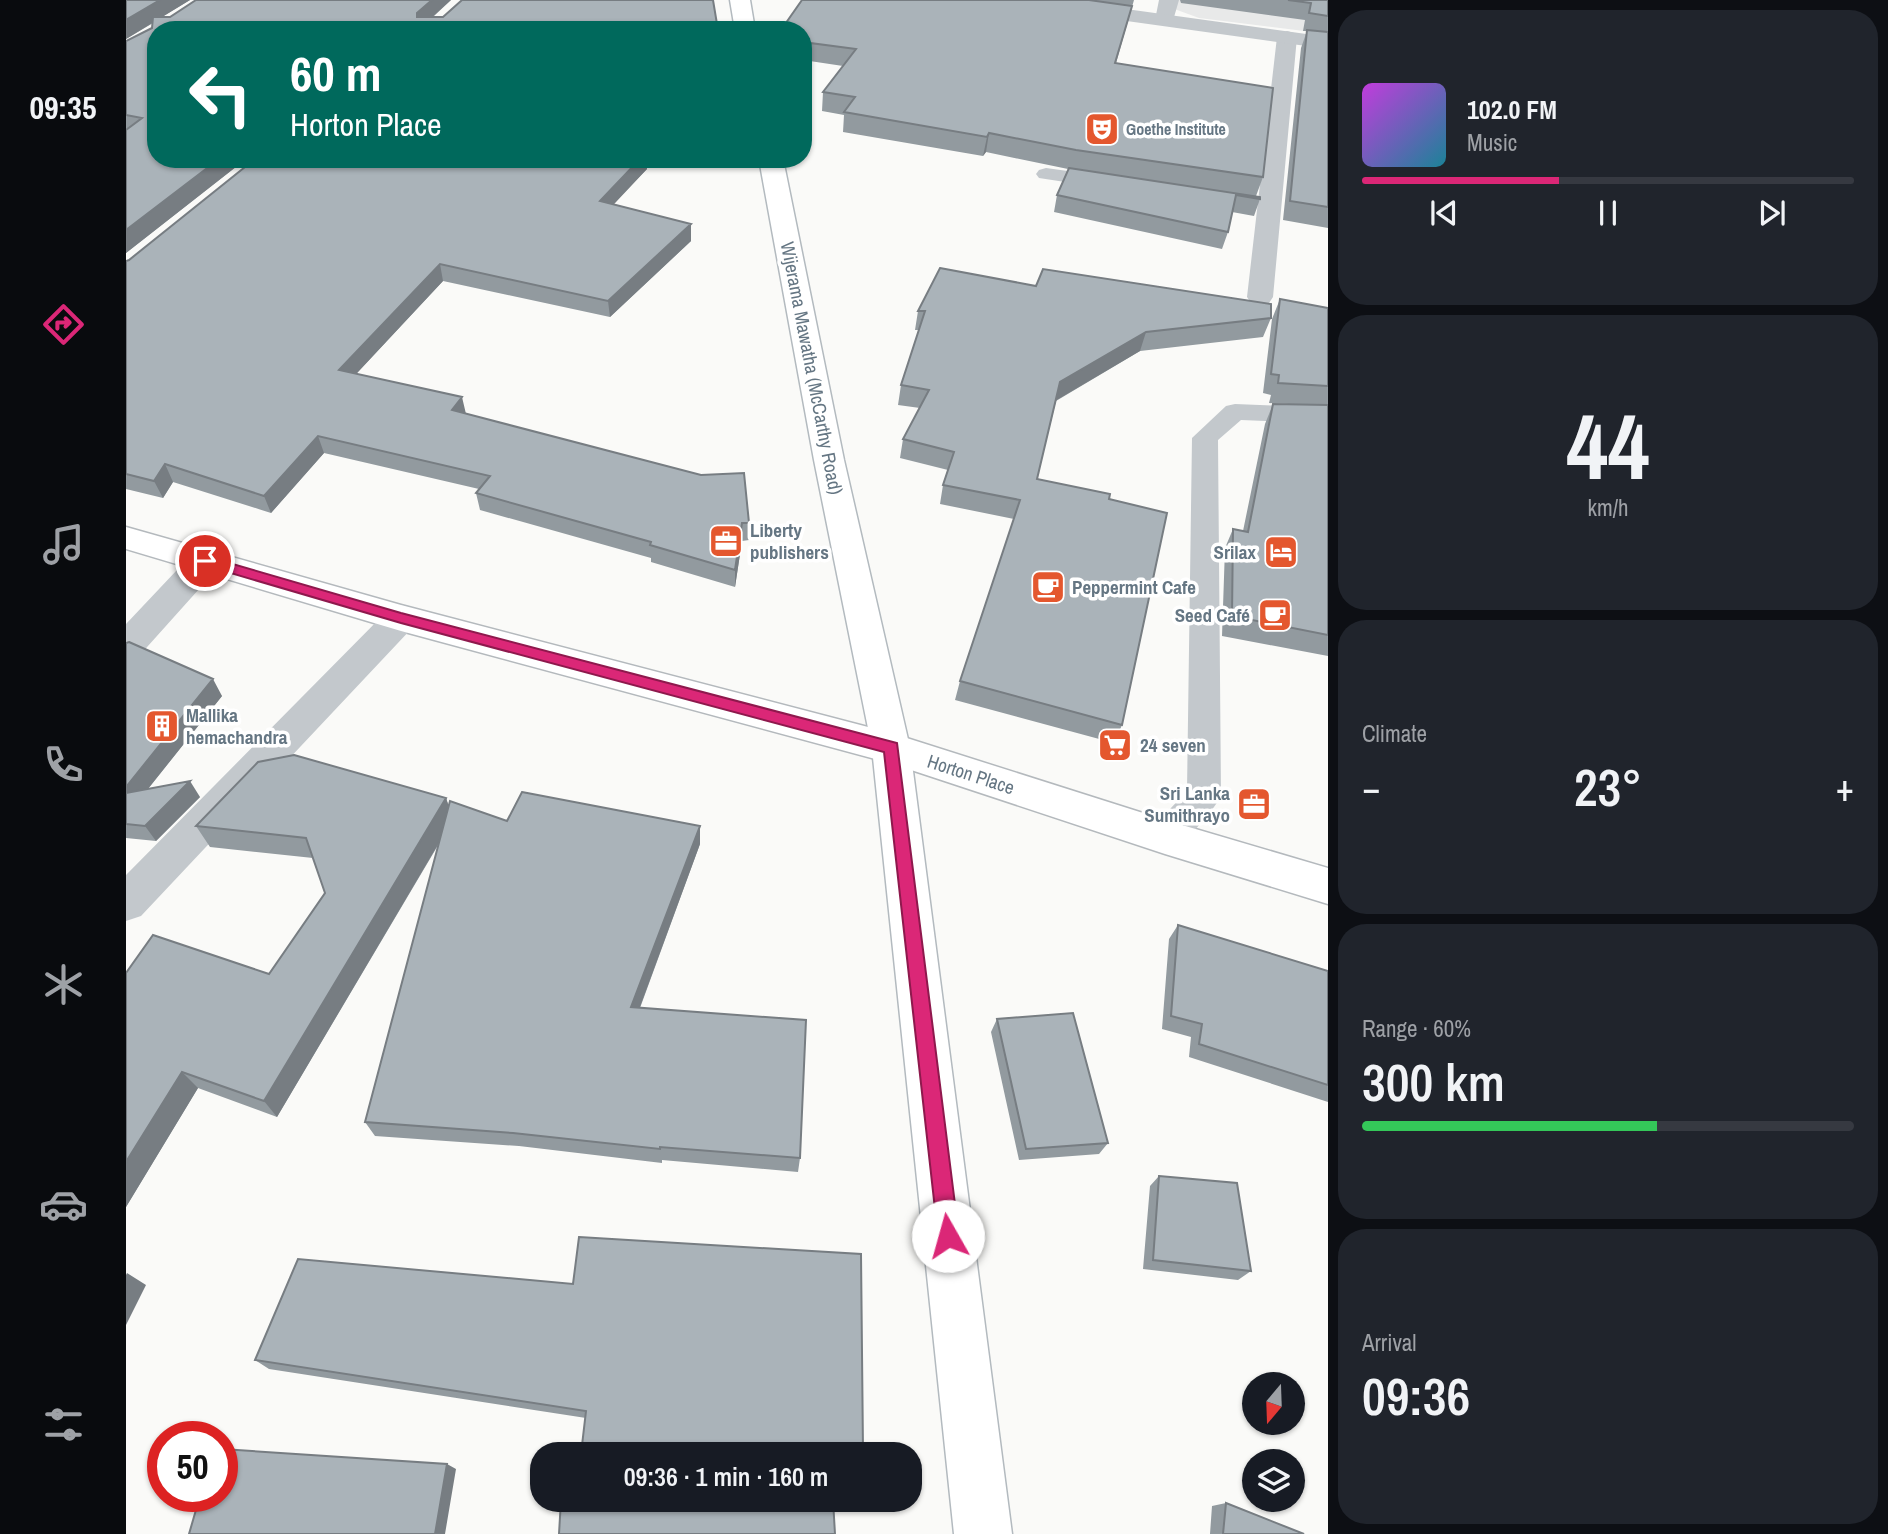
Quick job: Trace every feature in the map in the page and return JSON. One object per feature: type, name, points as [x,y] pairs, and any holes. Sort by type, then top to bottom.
[{"type":"main road","points":[[740,0],[744,21]]},
{"type":"main road","name":"Wijerama Mawatha (McCarthy Road)","points":[[773,168],[829,460],[891,748],[983,1534]]},
{"type":"main road","name":"Horton Place","points":[[126,538],[401,618],[891,748],[1165,837],[1328,886]]},
{"type":"street","points":[[1019,0],[1328,43]]},
{"type":"street","points":[[1165,20],[1169,0]]},
{"type":"street","points":[[1260,297],[1287,37]]},
{"type":"street","points":[[126,647],[205,561]]},
{"type":"street","points":[[126,903],[401,618]]},
{"type":"lane","points":[[1046,174],[1125,186]]},
{"type":"lane","points":[[1243,203],[1269,207]]},
{"type":"lane","points":[[1165,837],[1204,796],[1205,438],[1235,412],[1317,415]]},
{"type":"shaded area","points":[[1169,0],[1328,0],[1328,34],[1199,18],[1169,7]]},
{"type":"building","points":[[126,0],[160,0],[126,20]]},
{"type":"building","points":[[196,0],[432,0],[417,13],[417,17],[443,17],[462,0],[713,0],[716,21],[153,21],[153,17],[170,17]]},
{"type":"building","points":[[802,0],[1089,0],[1132,6],[1115,63],[1273,88],[1263,177],[1076,150],[989,133],[987,137],[844,112],[855,97],[823,92],[856,49],[812,43],[812,21],[787,21]]},
{"type":"building","points":[[1288,0],[1328,0],[1328,16],[1309,13],[1311,3]]},
{"type":"building","points":[[147,30],[147,168],[207,168],[126,230],[126,130],[142,118],[126,115],[126,41]]},
{"type":"building","points":[[1307,30],[1328,32],[1328,207],[1290,201]]},
{"type":"building","points":[[244,168],[631,168],[600,201],[691,224],[608,301],[440,264],[339,370],[462,397],[452,410],[701,475],[744,473],[749,523],[742,523],[735,570],[650,545],[651,542],[476,493],[490,476],[318,436],[264,496],[165,464],[154,481],[126,474],[126,261]]},
{"type":"building","points":[[1069,168],[1260,197],[1260,199],[1236,195],[1228,232],[1057,195]]},
{"type":"building","points":[[940,268],[1036,286],[1043,269],[1271,304],[1271,318],[1146,332],[1060,382],[1037,479],[1110,494],[1109,499],[1167,513],[1122,725],[960,681],[1020,500],[943,485],[954,452],[903,439],[929,390],[901,385],[925,311],[918,311]]},
{"type":"building","points":[[1280,299],[1328,308],[1328,386],[1278,383],[1279,375],[1271,374]]},
{"type":"building","points":[[1273,404],[1328,405],[1328,635],[1232,616],[1233,529],[1248,532]]},
{"type":"building","name":"Mallika hemachandra","points":[[126,643],[213,679],[126,787]]},
{"type":"building","points":[[294,755],[446,798],[264,1101],[182,1072],[126,1162],[126,973],[153,935],[269,974],[325,893],[306,838],[196,826],[258,762]]},
{"type":"building","points":[[190,781],[145,826],[126,824],[126,793]]},
{"type":"building","points":[[522,792],[700,826],[631,1007],[806,1020],[800,1158],[660,1149],[513,1133],[365,1122],[450,801],[507,821]]},
{"type":"building","points":[[1178,925],[1328,971],[1328,1085],[1199,1044],[1202,1024],[1171,1016]]},
{"type":"building","points":[[1073,1013],[1108,1143],[1026,1149],[997,1019]]},
{"type":"building","points":[[1159,1176],[1237,1183],[1251,1271],[1153,1260]]},
{"type":"building","points":[[579,1237],[861,1254],[863,1442],[582,1442],[586,1411],[255,1360],[298,1259],[573,1284]]},
{"type":"building","points":[[238,1450],[447,1464],[435,1534],[189,1534],[195,1512],[238,1512]]},
{"type":"building","points":[[1226,1503],[1242,1509],[1242,1512],[1249,1512],[1304,1534],[1223,1534]]},
{"type":"building","points":[[560,1512],[834,1512],[835,1534],[559,1534]]},
{"type":"place","name":"Goethe Institute","points":[[1102,129]]},
{"type":"place","name":"Liberty publishers","points":[[726,541]]},
{"type":"place","name":"Srilax","points":[[1281,552]]},
{"type":"place","name":"Peppermint Cafe","points":[[1048,587]]},
{"type":"place","name":"Seed Café","points":[[1275,615]]},
{"type":"place","name":"Mallika hemachandra","points":[[162,726]]},
{"type":"place","name":"24 seven","points":[[1115,745]]},
{"type":"place","name":"Sri Lanka Sumithrayo","points":[[1254,804]]},
{"type":"route","points":[[205,561],[401,618],[891,748],[948,1236]]}]
